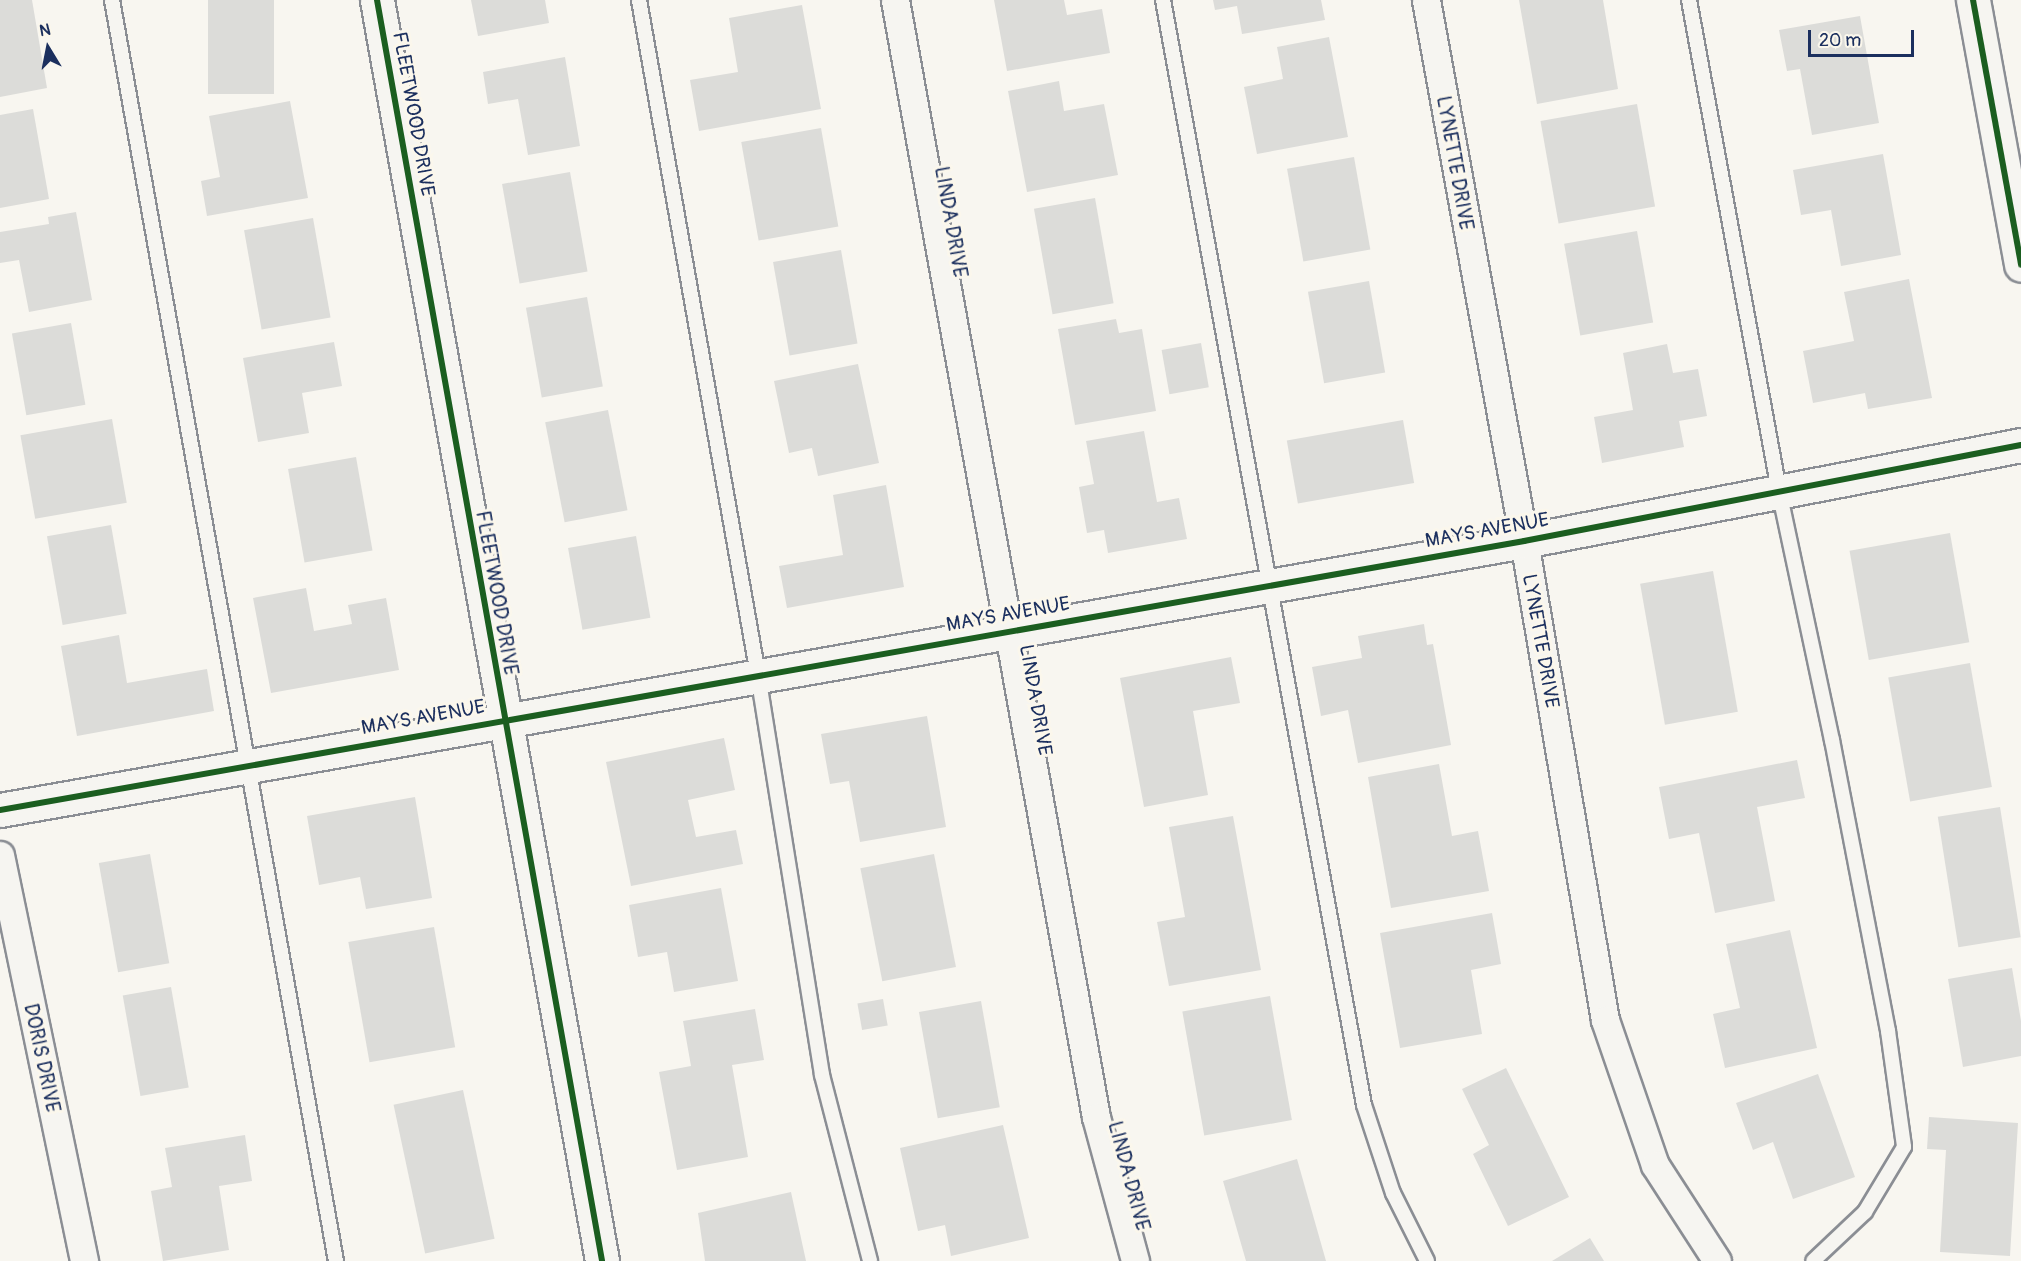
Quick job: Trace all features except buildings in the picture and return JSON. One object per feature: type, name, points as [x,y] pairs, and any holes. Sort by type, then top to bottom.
[{"type":"street","name":"FLEETWOOD DRIVE","points":[[377,0],[503,720],[602,1261]]},
{"type":"street","name":"LINDA DRIVE","points":[[895,0],[1096,1117],[1135,1261]]},
{"type":"street","name":"LYNETTE DRIVE","points":[[1426,0],[1524,541],[1605,1020],[1654,1165],[1717,1261]]},
{"type":"street","points":[[1972,0],[2021,265]]},
{"type":"street","name":"MAYS AVENUE","points":[[0,810],[1524,541],[2021,445]]},
{"type":"street","name":"DORIS DRIVE","points":[[0,855],[84,1261]]},
{"type":"lane","points":[[112,0],[246,765],[336,1261]]},
{"type":"lane","points":[[639,0],[758,675],[822,1075],[870,1261]]},
{"type":"lane","points":[[1163,0],[1364,1105],[1393,1193],[1427,1261]]},
{"type":"lane","points":[[1689,0],[1779,491],[1835,752],[1888,1031],[1904,1147],[1865,1212],[1813,1261]]},
{"type":"cycle path","points":[[377,0],[602,1261]]},
{"type":"cycle path","points":[[1973,0],[2021,265]]},
{"type":"cycle path","points":[[0,810],[1524,541],[2021,445]]}]
